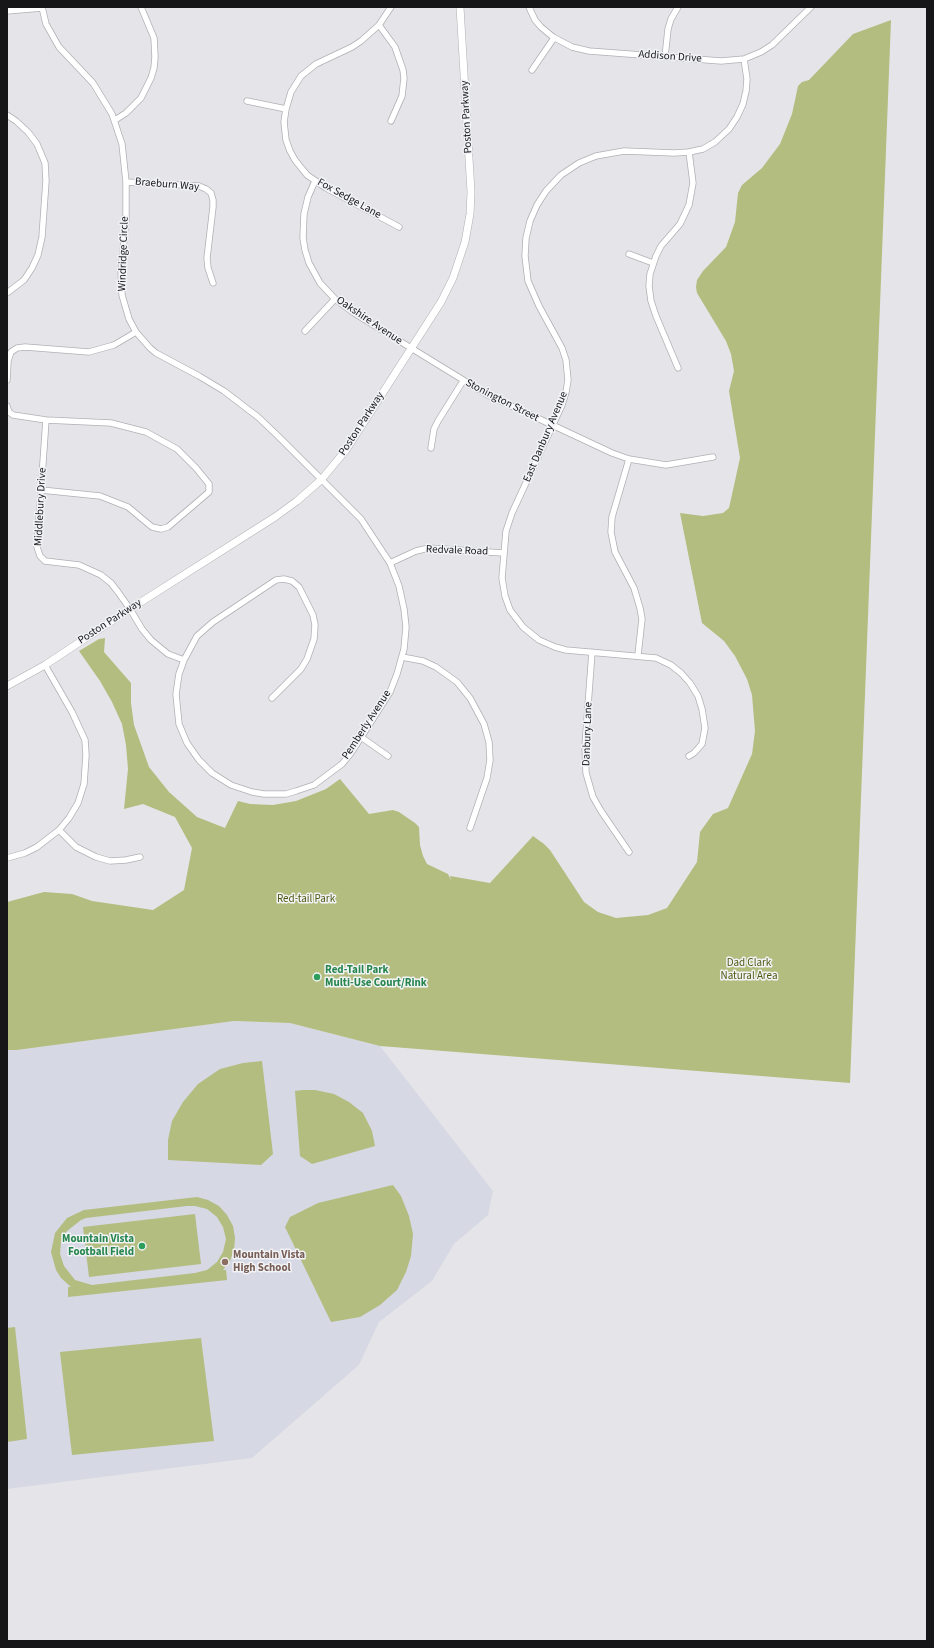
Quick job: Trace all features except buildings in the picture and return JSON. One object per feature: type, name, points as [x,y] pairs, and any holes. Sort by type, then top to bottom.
[{"type":"street","name":"Windridge Circle","points":[[7,10],[42,7],[46,24],[59,47],[92,83],[115,120],[124,156],[126,182],[126,219],[122,271],[122,295],[129,319],[136,332],[156,353],[224,391],[258,417],[321,480]]},
{"type":"street","points":[[115,120],[126,113],[141,98],[151,78],[154,68],[154,38],[141,7]]},
{"type":"street","name":"Fox Sedge Lane","points":[[391,7],[379,25],[352,47],[321,61],[309,69],[296,83],[291,92],[286,109],[284,131],[290,151],[301,169],[315,181],[399,227]]},
{"type":"street","name":"Poston Parkway","points":[[7,686],[45,665],[130,608],[275,517],[297,501],[321,480],[346,450],[441,302],[453,278],[465,242],[470,214],[470,178],[460,7]]},
{"type":"street","name":"Addison Drive","points":[[529,7],[535,20],[554,38],[572,47],[589,51],[721,61],[744,59],[761,52],[772,44],[811,7]]},
{"type":"street","points":[[665,56],[668,29],[671,19],[678,7]]},
{"type":"street","points":[[379,25],[395,47],[403,70],[404,78],[402,96],[391,121]]},
{"type":"street","points":[[532,70],[554,38]]},
{"type":"street","name":"East Danbury Avenue","points":[[689,756],[699,748],[704,738],[705,728],[698,696],[690,683],[681,673],[671,665],[656,658],[555,647],[539,640],[522,627],[510,610],[504,596],[502,578],[506,531],[512,513],[566,392],[568,369],[562,348],[534,296],[526,273],[526,238],[530,221],[537,205],[546,191],[561,175],[579,163],[596,156],[624,151],[674,153],[689,152],[703,148],[715,142],[729,129],[744,104],[746,91],[746,70],[744,59]]},
{"type":"street","points":[[248,101],[286,109]]},
{"type":"street","points":[[7,115],[16,120],[37,144],[44,163],[46,181],[42,237],[38,255],[24,280],[7,293]]},
{"type":"street","points":[[678,368],[651,300],[649,286],[653,263],[661,246],[680,224],[689,205],[693,183],[689,152]]},
{"type":"street","name":"Oakshire Avenue","points":[[315,181],[308,197],[304,214],[303,238],[305,250],[314,273],[320,283],[335,299],[354,313],[411,349]]},
{"type":"street","name":"Braeburn Way","points":[[126,182],[198,186],[211,193],[213,207],[207,258],[208,268],[213,283]]},
{"type":"street","points":[[629,254],[653,263]]},
{"type":"street","points":[[305,331],[335,299]]},
{"type":"street","points":[[7,380],[8,361],[11,352],[17,348],[25,347],[89,352],[114,345],[136,332]]},
{"type":"street","name":"Stonington Street","points":[[411,349],[486,394],[630,459],[666,465],[692,462],[713,457]]},
{"type":"street","points":[[431,448],[434,429],[463,381]]},
{"type":"street","points":[[7,406],[9,412],[13,415],[46,420],[111,423],[146,432],[177,449],[196,468],[209,484],[209,492],[168,527],[161,529],[152,527],[128,507],[100,496],[41,490]]},
{"type":"street","name":"Middlebury Drive","points":[[46,420],[37,547],[40,556],[45,562],[79,565],[101,575],[111,583],[151,640],[168,654],[184,660]]},
{"type":"street","points":[[630,459],[614,509],[611,532],[615,552],[634,588],[639,601],[642,619],[638,656]]},
{"type":"street","name":"Pemberly Avenue","points":[[272,698],[301,669],[307,659],[314,639],[315,625],[314,615],[299,587],[292,581],[284,579],[276,580],[213,622],[196,636],[179,674],[176,694],[177,713],[183,734],[199,760],[212,773],[231,785],[252,792],[286,794],[306,788],[322,779],[342,764],[361,737],[390,692],[402,657],[406,627],[404,609],[399,586],[390,564],[361,519],[321,480]]},
{"type":"street","name":"Redvale Road","points":[[390,564],[416,551],[429,548],[503,553]]},
{"type":"street","name":"Danbury Lane","points":[[592,652],[585,746],[588,782],[593,798],[629,852]]},
{"type":"street","points":[[402,657],[423,661],[436,667],[457,682],[470,698],[484,724],[490,760],[487,778],[470,828]]},
{"type":"street","points":[[7,858],[25,853],[37,847],[59,830],[74,811],[82,793],[86,774],[85,740],[78,724],[45,665]]},
{"type":"street","points":[[361,737],[388,756]]},
{"type":"street","points":[[59,830],[76,846],[96,857],[110,861],[140,857]]},
{"type":"shaded area","name":"Mountain Vista High School","points":[[234,1021],[290,1023],[380,1046],[493,1191],[488,1215],[454,1244],[432,1281],[379,1322],[359,1365],[252,1458],[7,1489],[7,1050],[17,1050]]},
{"type":"green space","name":"Dad Clark Natural Area","points":[[891,20],[850,1083],[380,1046],[290,1023],[234,1021],[17,1050],[7,1050],[7,902],[44,892],[72,894],[92,901],[153,910],[184,890],[192,848],[175,817],[143,804],[124,809],[128,769],[122,724],[100,681],[79,651],[99,639],[105,638],[104,652],[131,683],[131,703],[134,725],[149,767],[169,792],[197,817],[225,828],[238,801],[250,804],[273,805],[296,801],[326,789],[340,779],[369,814],[393,810],[399,812],[415,823],[419,827],[420,845],[427,864],[448,874],[451,880],[450,876],[490,883],[533,836],[550,850],[584,902],[598,912],[616,918],[648,915],[667,908],[697,862],[700,832],[713,814],[728,808],[752,754],[755,731],[752,695],[747,679],[735,656],[724,641],[702,623],[680,513],[703,516],[723,513],[729,508],[740,458],[729,391],[734,371],[731,354],[726,341],[697,293],[697,280],[703,271],[726,247],[735,222],[738,193],[742,185],[762,168],[780,144],[792,114],[798,86],[802,82],[809,80],[853,34]]},
{"type":"green space","points":[[262,1061],[273,1154],[261,1165],[168,1160],[168,1140],[172,1121],[183,1102],[198,1084],[220,1069],[243,1063]]},
{"type":"green space","points":[[315,1090],[334,1094],[349,1102],[363,1113],[372,1131],[375,1146],[312,1164],[300,1156],[295,1091]]},
{"type":"green space","points":[[393,1185],[401,1196],[409,1216],[413,1234],[411,1256],[406,1272],[397,1290],[380,1305],[360,1317],[331,1322],[285,1227],[290,1217],[318,1203]]},
{"type":"green space","points":[[197,1197],[208,1200],[219,1206],[227,1215],[233,1226],[235,1238],[234,1250],[230,1261],[223,1270],[226,1270],[227,1280],[68,1297],[68,1287],[71,1287],[61,1278],[56,1270],[51,1252],[55,1233],[67,1218],[84,1210]],"holes":[[[195,1206],[207,1209],[217,1217],[223,1227],[226,1239],[223,1252],[217,1262],[207,1270],[195,1273],[92,1285],[75,1280],[64,1266],[60,1254],[61,1242],[67,1231],[81,1220],[86,1218]]]},
{"type":"green space","name":"Mountain Vista Football Field","points":[[195,1214],[201,1264],[89,1277],[83,1227]]},
{"type":"green space","points":[[15,1327],[27,1439],[7,1442],[7,1328]]},
{"type":"green space","points":[[201,1338],[214,1441],[72,1455],[60,1352]]},
{"type":"place","name":"Red-Tail Park Multi-Use Court/Rink","points":[[317,977]]},
{"type":"place","name":"Mountain Vista Football Field","points":[[142,1246]]},
{"type":"place","name":"Mountain Vista High School","points":[[225,1262]]},
{"type":"park label","name":"Red-tail Park","points":[[306,900]]}]
